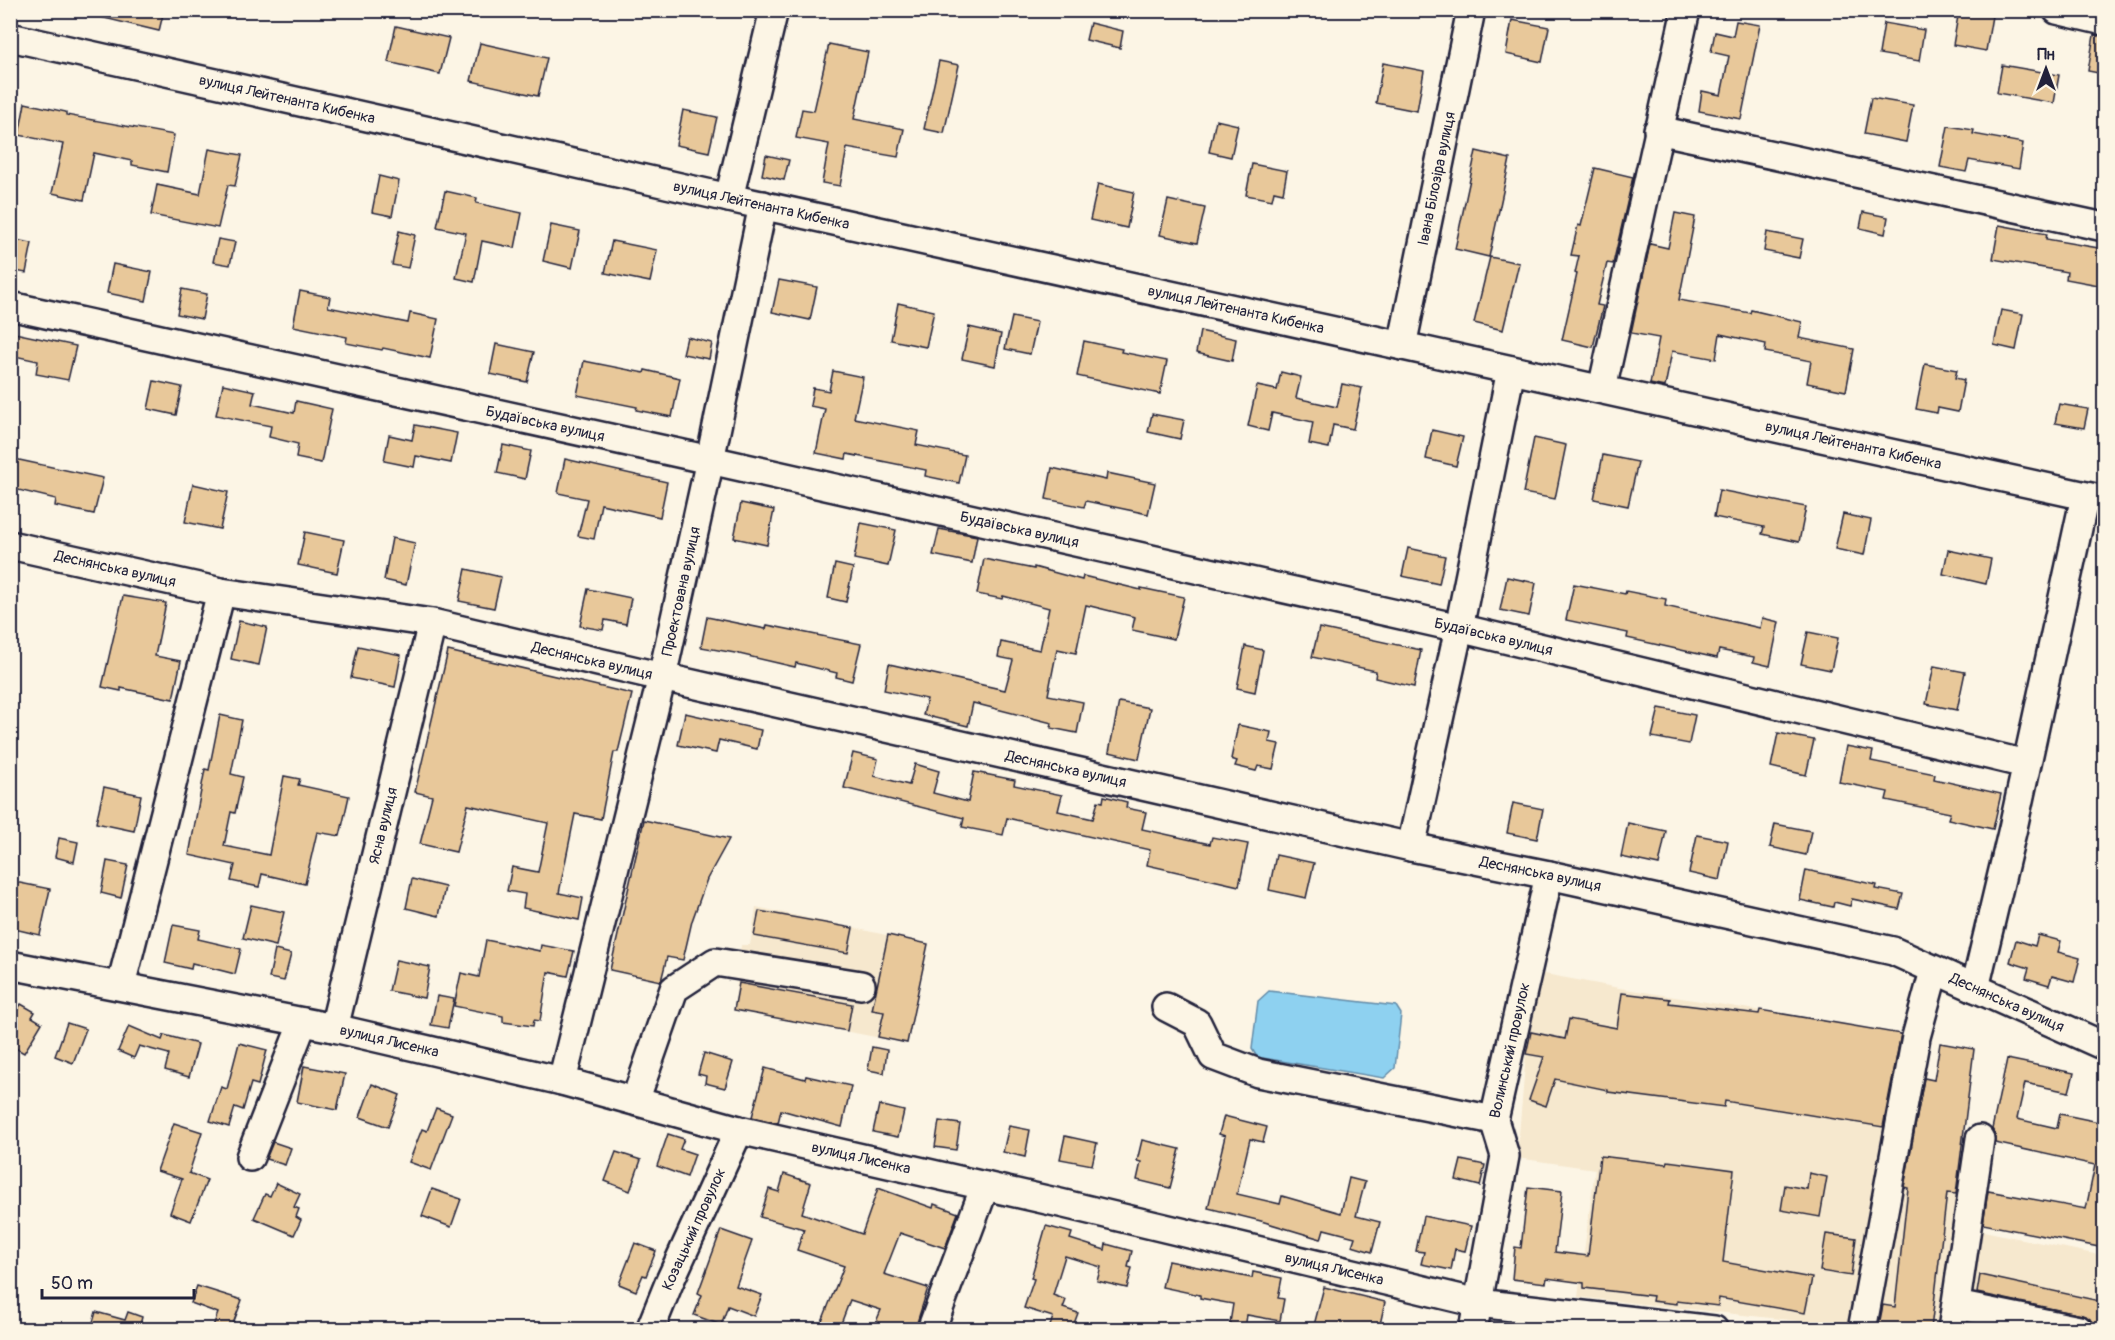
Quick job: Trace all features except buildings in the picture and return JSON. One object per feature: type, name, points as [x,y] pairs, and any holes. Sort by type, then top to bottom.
[{"type":"street","points":[[729,198],[774,10]]},
{"type":"street","name":"Івана Білозіра вулиця","points":[[1402,346],[1471,10]]},
{"type":"street","points":[[1602,389],[1686,10]]},
{"type":"street","points":[[2057,10],[2104,21]]},
{"type":"street","name":"вулиця Лейтенанта Кибенка","points":[[10,37],[729,198],[2095,498]]},
{"type":"street","points":[[1658,130],[2104,227]]},
{"type":"street","name":"Проектована вулиця","points":[[562,1081],[662,677],[711,460],[763,205]]},
{"type":"street","name":"Будаївська вулиця","points":[[10,306],[711,460],[1458,628],[2026,764]]},
{"type":"street","points":[[1411,847],[1511,370]]},
{"type":"street","points":[[1975,988],[2026,764],[2095,498]]},
{"type":"street","name":"Деснянська вулиця","points":[[10,545],[221,592],[432,622],[662,677],[1411,847],[1893,951],[2104,1046]]},
{"type":"street","points":[[121,985],[221,592]]},
{"type":"street","name":"Ясна вулиця","points":[[334,1028],[432,622]]},
{"type":"street","name":"Волинський провулок","points":[[1473,1329],[1505,1156],[1494,1120],[1549,875]]},
{"type":"street","points":[[635,1101],[674,989],[715,962],[861,985]]},
{"type":"street","name":"вулиця Лисенка","points":[[10,965],[334,1028],[562,1081],[739,1130],[1478,1303],[1714,1329]]},
{"type":"street","points":[[1862,1329],[1916,1037],[1934,970]]},
{"type":"street","points":[[1166,1006],[1197,1023],[1213,1056],[1258,1072],[1494,1120]]},
{"type":"street","points":[[250,1157],[303,1022]]},
{"type":"street","name":"Козацький провулок","points":[[650,1329],[739,1130]]},
{"type":"street","points":[[1980,1139],[1954,1317],[2079,1329]]},
{"type":"street","points":[[931,1329],[985,1186]]},
{"type":"shaded area","points":[[756,907],[928,944],[907,1043],[734,1010],[741,945],[750,945]]},
{"type":"shaded area","points":[[1540,973],[1905,1034],[1902,1187],[1957,1194],[1956,1225],[1944,1329],[1873,1329],[1578,1297],[1595,1169],[1517,1158],[1526,1054]]},
{"type":"shaded area","points":[[1974,1229],[2104,1256],[2104,1329],[1960,1330]]},
{"type":"water","points":[[1269,991],[1396,1006],[1401,1014],[1395,1068],[1384,1078],[1257,1057],[1252,1049],[1258,1001]]}]
